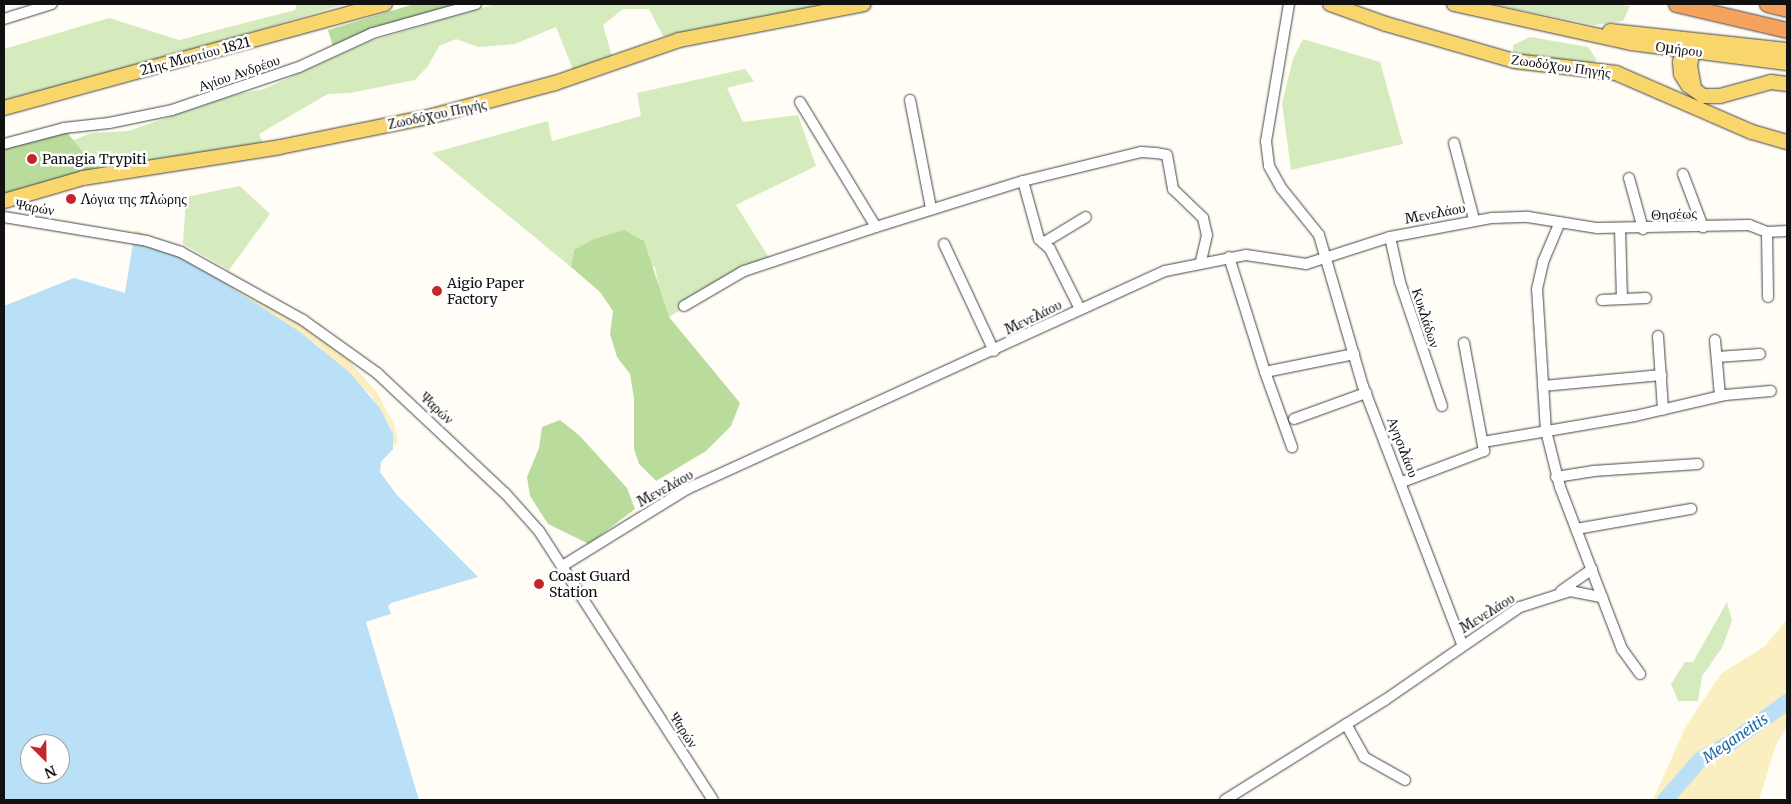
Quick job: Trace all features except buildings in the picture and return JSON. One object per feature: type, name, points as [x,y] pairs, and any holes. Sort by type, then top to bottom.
[{"type":"highway","points":[[1676,4],[1787,30]]},
{"type":"highway","points":[[1767,4],[1787,9]]},
{"type":"main road","name":"21ης Μαρτίου 1821","points":[[4,108],[385,4]]},
{"type":"main road","name":"Ζωοδόχου Πηγής","points":[[4,201],[83,178],[280,147],[432,116],[555,83],[679,40],[864,4]]},
{"type":"main road","name":"Ζωοδόχου Πηγής","points":[[1330,4],[1431,38],[1514,61],[1616,73],[1752,132],[1787,142]]},
{"type":"main road","name":"Ομήρου","points":[[1454,4],[1651,45],[1787,50]]},
{"type":"main road","name":"Ομήρου","points":[[1572,30],[1689,45],[1721,54],[1787,63]]},
{"type":"main road","points":[[1651,45],[1668,55],[1690,82],[1712,97],[1771,82],[1787,84]]},
{"type":"main road","points":[[1689,45],[1690,82]]},
{"type":"main road","points":[[1690,82],[1699,65],[1721,54]]},
{"type":"street","points":[[4,19],[52,4]]},
{"type":"street","name":"Αγίου Ανδρέου","points":[[4,144],[64,128],[109,123],[172,110],[299,67],[348,47],[373,33],[476,4]]},
{"type":"street","name":"Αγησιλάου","points":[[1289,4],[1266,140],[1268,160],[1278,184],[1315,227],[1326,257],[1366,393],[1402,482],[1462,644]]},
{"type":"street","points":[[910,100],[931,208]]},
{"type":"street","points":[[800,102],[876,227]]},
{"type":"street","points":[[1454,143],[1474,219]]},
{"type":"street","points":[[684,306],[744,271],[931,208],[1023,181],[1141,152],[1167,156],[1173,190],[1201,214],[1206,224],[1207,235],[1201,262]]},
{"type":"street","points":[[1683,174],[1703,227]]},
{"type":"street","points":[[1629,178],[1643,229]]},
{"type":"street","points":[[1023,181],[1043,243],[1050,249],[1080,309]]},
{"type":"street","name":"Ψαρών","points":[[4,217],[168,247],[303,320],[360,359],[428,418],[505,493],[564,565],[713,800]]},
{"type":"street","points":[[1043,243],[1086,217]]},
{"type":"street","name":"Μενελάου","points":[[564,565],[688,489],[994,351],[1080,309],[1165,271],[1229,257],[1259,256],[1298,265],[1390,237],[1474,219],[1521,217],[1560,222]]},
{"type":"street","points":[[1560,222],[1537,284],[1546,431],[1556,477],[1622,649],[1640,674]]},
{"type":"street","name":"Θησέως","points":[[1560,222],[1643,229],[1749,225],[1767,232],[1787,232]]},
{"type":"street","points":[[1620,228],[1622,299]]},
{"type":"street","points":[[1767,232],[1768,297]]},
{"type":"street","name":"Κυκλάδων","points":[[1390,237],[1400,282],[1442,406]]},
{"type":"street","points":[[944,244],[994,351]]},
{"type":"street","points":[[1229,257],[1265,372],[1292,447]]},
{"type":"street","points":[[1602,300],[1646,298]]},
{"type":"street","points":[[1658,336],[1663,410]]},
{"type":"street","points":[[1715,340],[1720,396]]},
{"type":"street","points":[[1402,482],[1484,451],[1464,343]]},
{"type":"street","points":[[1265,372],[1354,354]]},
{"type":"street","points":[[1717,357],[1760,354]]},
{"type":"street","points":[[1543,386],[1661,375]]},
{"type":"street","points":[[1483,442],[1663,410],[1720,396],[1771,391]]},
{"type":"street","points":[[1294,419],[1366,393]]},
{"type":"street","points":[[1556,477],[1593,470],[1698,464]]},
{"type":"street","points":[[1576,529],[1691,509]]},
{"type":"street","points":[[1560,592],[1592,569]]},
{"type":"street","name":"Μενελάου","points":[[1225,800],[1346,724],[1462,644],[1520,607],[1560,592],[1580,591],[1602,597]]},
{"type":"street","points":[[1346,724],[1359,752],[1405,780]]},
{"type":"green space","points":[[297,4],[345,4],[171,56],[4,100],[4,49],[109,18],[179,40],[295,10]]},
{"type":"green space","points":[[414,4],[459,4],[334,50],[328,30]]},
{"type":"green space","points":[[495,4],[832,4],[663,36],[649,9],[623,9],[603,25],[612,56],[573,70],[556,27],[515,44],[478,47],[456,39],[439,46],[428,66],[415,80],[350,93],[328,94],[259,134],[264,145],[90,172],[69,142],[91,133],[128,131],[234,95],[264,89],[368,42]]},
{"type":"green space","points":[[1492,4],[1611,4],[1630,6],[1623,21],[1595,25]]},
{"type":"green space","points":[[1530,37],[1588,47],[1597,60],[1592,63],[1531,59],[1513,53],[1513,45]]},
{"type":"green space","points":[[1303,39],[1380,62],[1403,144],[1291,170],[1282,103],[1293,59]]},
{"type":"green space","points":[[745,69],[754,81],[727,88],[743,122],[798,115],[816,166],[736,205],[773,264],[727,282],[669,317],[662,305],[655,267],[574,250],[571,267],[432,153],[548,121],[552,141],[641,116],[637,93]]},
{"type":"green space","points":[[67,132],[97,171],[50,180],[4,196],[4,148]]},
{"type":"green space","points":[[240,186],[270,214],[229,270],[183,244],[186,197]]},
{"type":"green space","points":[[624,230],[644,241],[669,317],[740,403],[731,426],[706,451],[656,481],[639,464],[634,449],[634,398],[630,374],[617,357],[610,334],[613,311],[600,292],[571,267],[574,250],[594,239]]},
{"type":"green space","points":[[560,420],[580,436],[627,488],[635,509],[589,544],[548,524],[530,496],[527,477],[539,448],[542,427]]},
{"type":"green space","points":[[1727,602],[1732,621],[1722,648],[1702,676],[1698,701],[1678,701],[1671,684],[1685,662],[1693,662]]},
{"type":"sand","points":[[135,230],[177,248],[317,332],[342,352],[377,393],[394,424],[398,443],[394,446],[390,426],[371,395],[317,345],[215,277],[192,264],[133,243]]},
{"type":"sand","points":[[1787,619],[1787,726],[1776,745],[1759,800],[1653,800],[1686,726],[1721,674],[1765,646]]},
{"type":"water","points":[[133,243],[171,253],[215,277],[300,332],[349,372],[380,408],[393,434],[393,449],[381,462],[380,472],[397,495],[478,577],[391,603],[388,606],[391,614],[366,622],[419,800],[4,800],[4,306],[74,278],[125,293]]},
{"type":"pier","points":[[391,614],[369,624],[421,800],[366,622]]},
{"type":"waterway","name":"Meganeitis","points":[[1665,800],[1701,759],[1733,741],[1787,702]]},
{"type":"place","name":"Panagia Trypiti","points":[[32,159]]},
{"type":"place","name":"Λόγια της πλώρης","points":[[71,199]]},
{"type":"place","name":"Aigio Paper Factory","points":[[437,291]]},
{"type":"place","name":"Coast Guard Station","points":[[539,584]]}]
